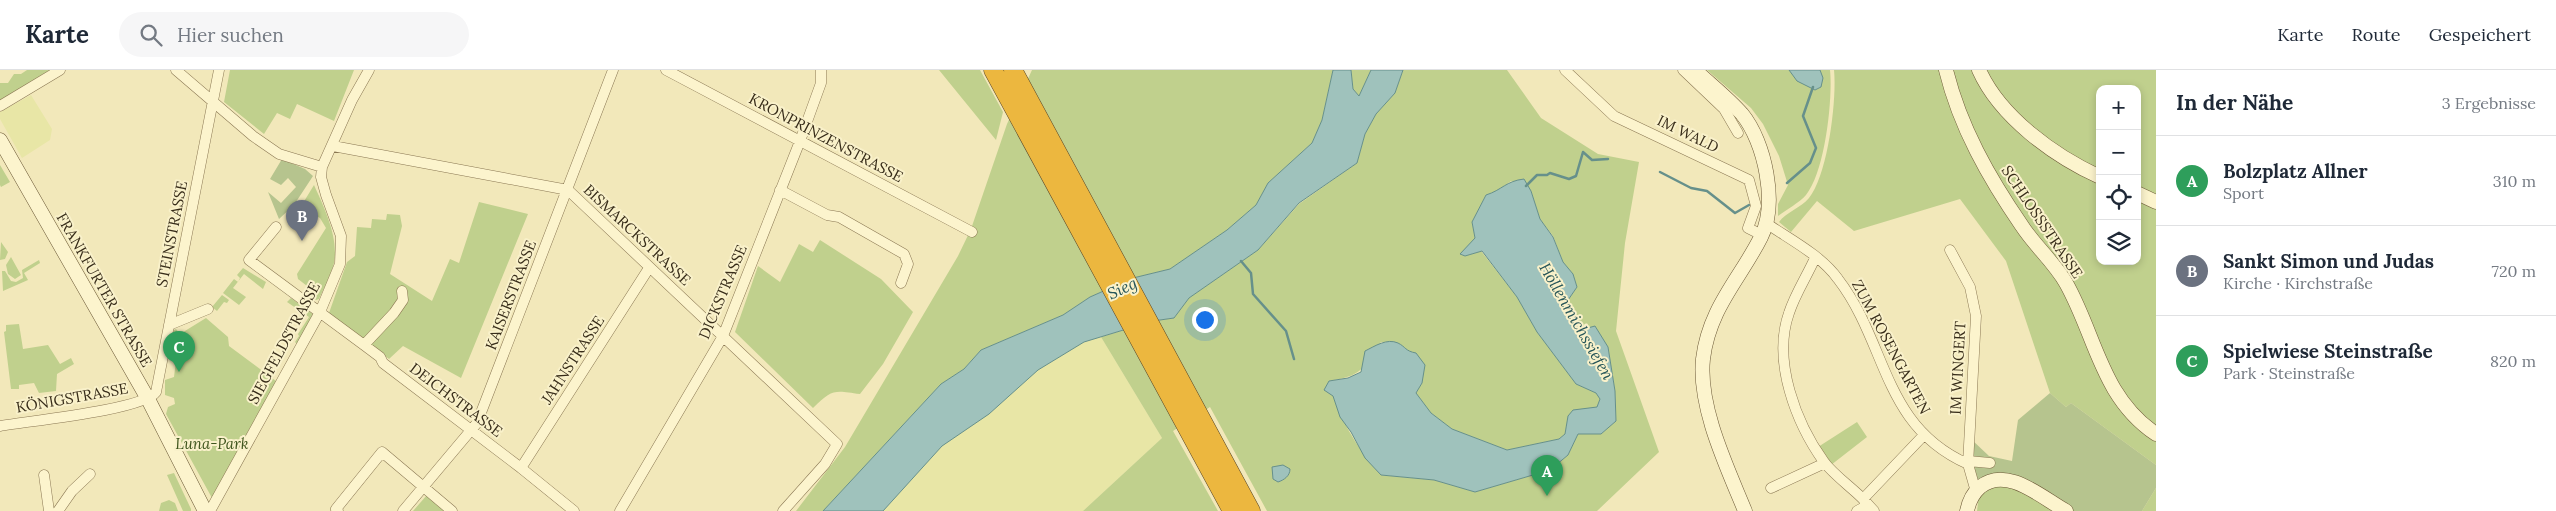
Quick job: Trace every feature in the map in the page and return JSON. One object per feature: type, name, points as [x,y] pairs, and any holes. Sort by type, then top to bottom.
[{"type":"highway","points":[[993,70],[1229,506]]},
{"type":"highway","points":[[1013,70],[1251,511]]},
{"type":"main road","points":[[1695,70],[1742,115],[1755,138],[1765,167],[1769,195],[1764,229],[1714,317],[1704,358],[1703,385],[1709,410],[1724,460],[1745,511]]},
{"type":"main road","name":"SCHLOSSSTRASSE","points":[[1946,70],[1959,114],[1973,144],[2022,227],[2066,283],[2110,384],[2130,412],[2156,434]]},
{"type":"main road","points":[[1979,70],[1996,97],[2029,131],[2060,156],[2096,175]]},
{"type":"main road","name":"FRANKFURTER STRASSE","points":[[0,140],[148,399],[205,511]]},
{"type":"main road","points":[[2141,195],[2156,202]]},
{"type":"main road","points":[[1968,511],[1972,497],[1976,492],[1990,482],[2008,480],[2066,511]]},
{"type":"street","points":[[0,106],[60,70]]},
{"type":"street","points":[[176,70],[253,136],[279,154],[322,167],[352,100],[368,70]]},
{"type":"street","name":"STEINSTRASSE","points":[[148,399],[156,392],[219,70]]},
{"type":"street","name":"KAISERSTRASSE","points":[[404,511],[477,423],[613,70]]},
{"type":"street","name":"KRONPRINZENSTRASSE","points":[[666,70],[972,232]]},
{"type":"street","name":"DICKSTRASSE","points":[[620,511],[723,336],[821,84],[821,70]]},
{"type":"street","name":"IM WALD","points":[[1565,70],[1614,116],[1750,180],[1756,206],[1748,228],[1764,229]]},
{"type":"street","points":[[1683,70],[1724,109],[1738,132]]},
{"type":"street","name":"BISMARCKSTRASSE","points":[[333,146],[568,190],[837,444],[825,464],[783,511]]},
{"type":"street","name":"SIEGFELDSTRASSE","points":[[210,511],[320,312],[340,264],[341,242],[324,186],[322,167]]},
{"type":"street","points":[[780,190],[827,215],[839,217],[904,254],[908,264],[902,283]]},
{"type":"street","name":"DEICHSTRASSE","points":[[276,226],[249,260],[364,344],[380,357],[383,363],[522,468],[574,511]]},
{"type":"street","name":"ZUM ROSENGARTEN","points":[[1764,229],[1815,258],[1836,276],[1848,293],[1906,414],[1923,436],[1941,449],[1968,462]]},
{"type":"street","name":"IM WINGERT","points":[[1950,250],[1970,287],[1976,316],[1968,462]]},
{"type":"street","points":[[1815,258],[1788,314],[1783,344],[1786,370],[1795,405],[1807,434],[1825,463],[1868,505]]},
{"type":"street","name":"JAHNSTRASSE","points":[[522,468],[650,268]]},
{"type":"street","points":[[364,344],[394,313],[403,300],[402,291]]},
{"type":"street","points":[[169,325],[208,309]]},
{"type":"street","name":"KÖNIGSTRASSE","points":[[0,426],[119,408],[148,399]]},
{"type":"street","points":[[1857,511],[1868,505],[1923,436]]},
{"type":"street","points":[[338,511],[336,509],[382,452],[452,511]]},
{"type":"street","points":[[1976,492],[1968,462],[1990,463]]},
{"type":"street","points":[[1771,488],[1825,463]]},
{"type":"street","points":[[58,511],[72,491],[90,474]]},
{"type":"street","points":[[44,475],[49,511]]},
{"type":"shaded area","points":[[31,95],[52,129],[50,140],[22,158],[0,119],[0,112]]},
{"type":"shaded area","points":[[1101,337],[1162,438],[1083,511],[883,511],[942,446],[989,414],[1038,370],[1084,342]]},
{"type":"green space","points":[[27,70],[50,70],[0,101],[0,83],[8,83],[14,74],[21,74]]},
{"type":"green space","points":[[230,70],[354,70],[334,121],[297,104],[290,119],[277,113],[264,134],[224,102]]},
{"type":"green space","points":[[939,70],[980,70],[1003,112],[996,140]]},
{"type":"green space","points":[[1032,70],[1333,70],[1322,120],[1312,143],[1268,183],[1256,205],[1227,230],[1170,269],[1133,278],[1090,297],[1063,315],[981,350],[964,369],[941,384],[823,511],[796,511],[845,447],[958,256],[971,229],[1007,124]]},
{"type":"green space","points":[[1351,70],[1371,70],[1359,96],[1353,89]]},
{"type":"green space","points":[[1403,70],[1507,70],[1541,118],[1598,154],[1639,162],[1625,243],[1616,331],[1659,452],[1597,511],[1267,511],[1210,407],[1173,431],[1218,511],[1083,511],[1162,438],[1101,337],[1153,321],[1174,318],[1189,298],[1258,250],[1299,204],[1357,163],[1365,134],[1376,114],[1395,93]],"holes":[[[1511,181],[1531,191],[1540,219],[1553,236],[1563,262],[1573,274],[1577,287],[1566,303],[1584,330],[1608,347],[1615,391],[1616,421],[1601,434],[1578,434],[1568,455],[1550,470],[1475,492],[1434,480],[1381,475],[1349,431],[1337,407],[1329,381],[1349,377],[1361,370],[1381,342],[1397,343],[1407,352],[1422,383],[1416,393],[1431,413],[1452,429],[1507,450],[1559,439],[1565,434],[1568,417],[1597,408],[1600,399],[1596,393],[1576,384],[1537,332],[1517,297],[1481,251],[1465,256],[1475,238],[1472,222],[1486,195],[1498,191]]]},
{"type":"green space","points":[[1707,70],[1789,70],[1815,90],[1821,87],[1820,70],[1830,70],[1829,116],[1823,153],[1818,170],[1813,184],[1806,195],[1778,216],[1778,204],[1788,185],[1779,156],[1763,124],[1751,108]]},
{"type":"green space","points":[[1834,70],[2156,70],[2156,465],[2071,403],[2066,407],[2050,393],[2006,261],[1960,199],[1854,231],[1817,201],[1791,232],[1779,222],[1802,205],[1816,187],[1830,136],[1834,99]]},
{"type":"green space","points":[[282,159],[305,169],[313,176],[294,205],[279,219],[268,192],[281,203],[296,187],[288,178],[281,185],[270,179]]},
{"type":"green space","points":[[0,165],[10,182],[1,187],[0,185]]},
{"type":"green space","points":[[314,185],[330,223],[335,253],[329,277],[319,299],[316,300],[309,295],[311,289],[298,279],[297,274],[326,228],[320,218],[300,208]]},
{"type":"green space","points":[[479,202],[528,214],[461,378],[403,346],[389,359],[329,313],[347,262],[355,256],[357,227],[371,228],[372,219],[386,220],[387,214],[400,215],[402,226],[390,274],[432,301],[450,259],[459,263]]},
{"type":"green space","points":[[820,240],[881,279],[913,312],[883,364],[860,394],[834,392],[813,408],[735,332],[758,266],[780,282],[799,244],[813,252]]},
{"type":"green space","points":[[1,242],[8,252],[5,259],[0,260]]},
{"type":"green space","points":[[11,257],[21,275],[15,279],[8,274],[6,265]]},
{"type":"green space","points":[[39,260],[40,263],[24,273],[28,280],[3,291],[2,271],[5,271],[11,281],[16,282],[23,278],[22,270]]},
{"type":"green space","points":[[243,268],[266,282],[263,289],[244,274],[238,281],[240,278],[237,275]]},
{"type":"green space","points":[[234,279],[238,282],[233,288],[246,297],[239,305],[223,293]]},
{"type":"green space","points":[[222,295],[229,300],[227,303],[224,302],[217,311],[212,307]]},
{"type":"green space","points":[[291,298],[313,314],[297,344],[295,342],[299,336],[298,334],[309,317],[287,302]]},
{"type":"green space","name":"Luna-Park","points":[[206,318],[228,337],[229,346],[276,381],[212,498],[166,414],[168,407],[175,404],[174,398],[165,395],[165,380],[174,377],[179,337],[172,336],[174,330],[176,329],[180,334]]},
{"type":"green space","points":[[19,324],[23,349],[48,345],[60,364],[71,358],[74,364],[57,374],[56,391],[39,393],[34,383],[19,385],[19,389],[11,389],[4,332],[6,331],[6,325]]},
{"type":"green space","points":[[2050,393],[2066,407],[2071,403],[2156,465],[2156,488],[2142,511],[2071,511],[2009,478],[1980,487],[1971,461],[1971,439],[1989,456],[2012,461],[2018,420]]},
{"type":"green space","points":[[1857,422],[1867,437],[1831,465],[1818,447]]},
{"type":"green space","points":[[174,473],[191,511],[183,511],[167,475]]},
{"type":"green space","points":[[1992,479],[2071,511],[1977,511],[1980,487]]},
{"type":"green space","points":[[2156,488],[2156,511],[2142,511]]},
{"type":"green space","points":[[427,495],[447,511],[413,511]]},
{"type":"green space","points":[[169,500],[175,503],[178,511],[159,511],[161,503]]},
{"type":"water","name":"Sieg","points":[[1333,70],[1351,70],[1353,89],[1359,96],[1371,70],[1403,70],[1395,93],[1376,114],[1365,134],[1357,163],[1299,203],[1258,250],[1189,298],[1174,318],[1153,321],[1084,342],[1038,370],[989,414],[942,446],[883,511],[823,511],[941,384],[964,369],[981,350],[1063,315],[1090,297],[1133,278],[1170,269],[1227,230],[1256,205],[1268,183],[1312,143],[1322,120]]},
{"type":"water","points":[[1789,70],[1820,70],[1823,78],[1821,87],[1815,90],[1797,81]]},
{"type":"water","points":[[1524,179],[1531,191],[1540,219],[1553,237],[1563,262],[1573,274],[1577,287],[1566,303],[1584,329],[1595,326],[1608,347],[1615,391],[1616,421],[1601,434],[1578,434],[1568,455],[1550,470],[1475,492],[1434,480],[1381,475],[1365,458],[1351,432],[1340,417],[1333,396],[1324,390],[1329,381],[1348,378],[1361,372],[1365,351],[1381,343],[1390,341],[1398,343],[1416,353],[1425,365],[1422,383],[1416,393],[1431,413],[1452,429],[1507,450],[1559,439],[1565,434],[1568,416],[1573,410],[1597,407],[1600,399],[1596,393],[1576,384],[1537,332],[1517,297],[1482,251],[1465,256],[1460,254],[1475,238],[1472,222],[1486,195],[1508,184]]},
{"type":"water","points":[[1283,465],[1290,469],[1290,471],[1286,477],[1278,482],[1273,479],[1272,467]]},
{"type":"waterway","name":"Höllenmichssiefen","points":[[1787,183],[1810,163],[1816,148],[1803,116],[1813,87]]},
{"type":"waterway","name":"Höllenmichssiefen","points":[[1526,186],[1537,175],[1547,175],[1550,173],[1569,179],[1576,176],[1583,152],[1592,160],[1608,159]]},
{"type":"waterway","name":"Höllenmichssiefen","points":[[1660,172],[1691,188],[1707,191],[1735,213],[1749,205]]},
{"type":"waterway","name":"Höllenmichssiefen","points":[[1241,261],[1251,273],[1253,294],[1286,331],[1294,359]]},
{"type":"place","name":"Sankt Simon und Judas","points":[[302,241]]},
{"type":"place","name":"Spielwiese Steinstraße","points":[[179,372]]},
{"type":"place","name":"Bolzplatz Allner","points":[[1547,496]]}]
